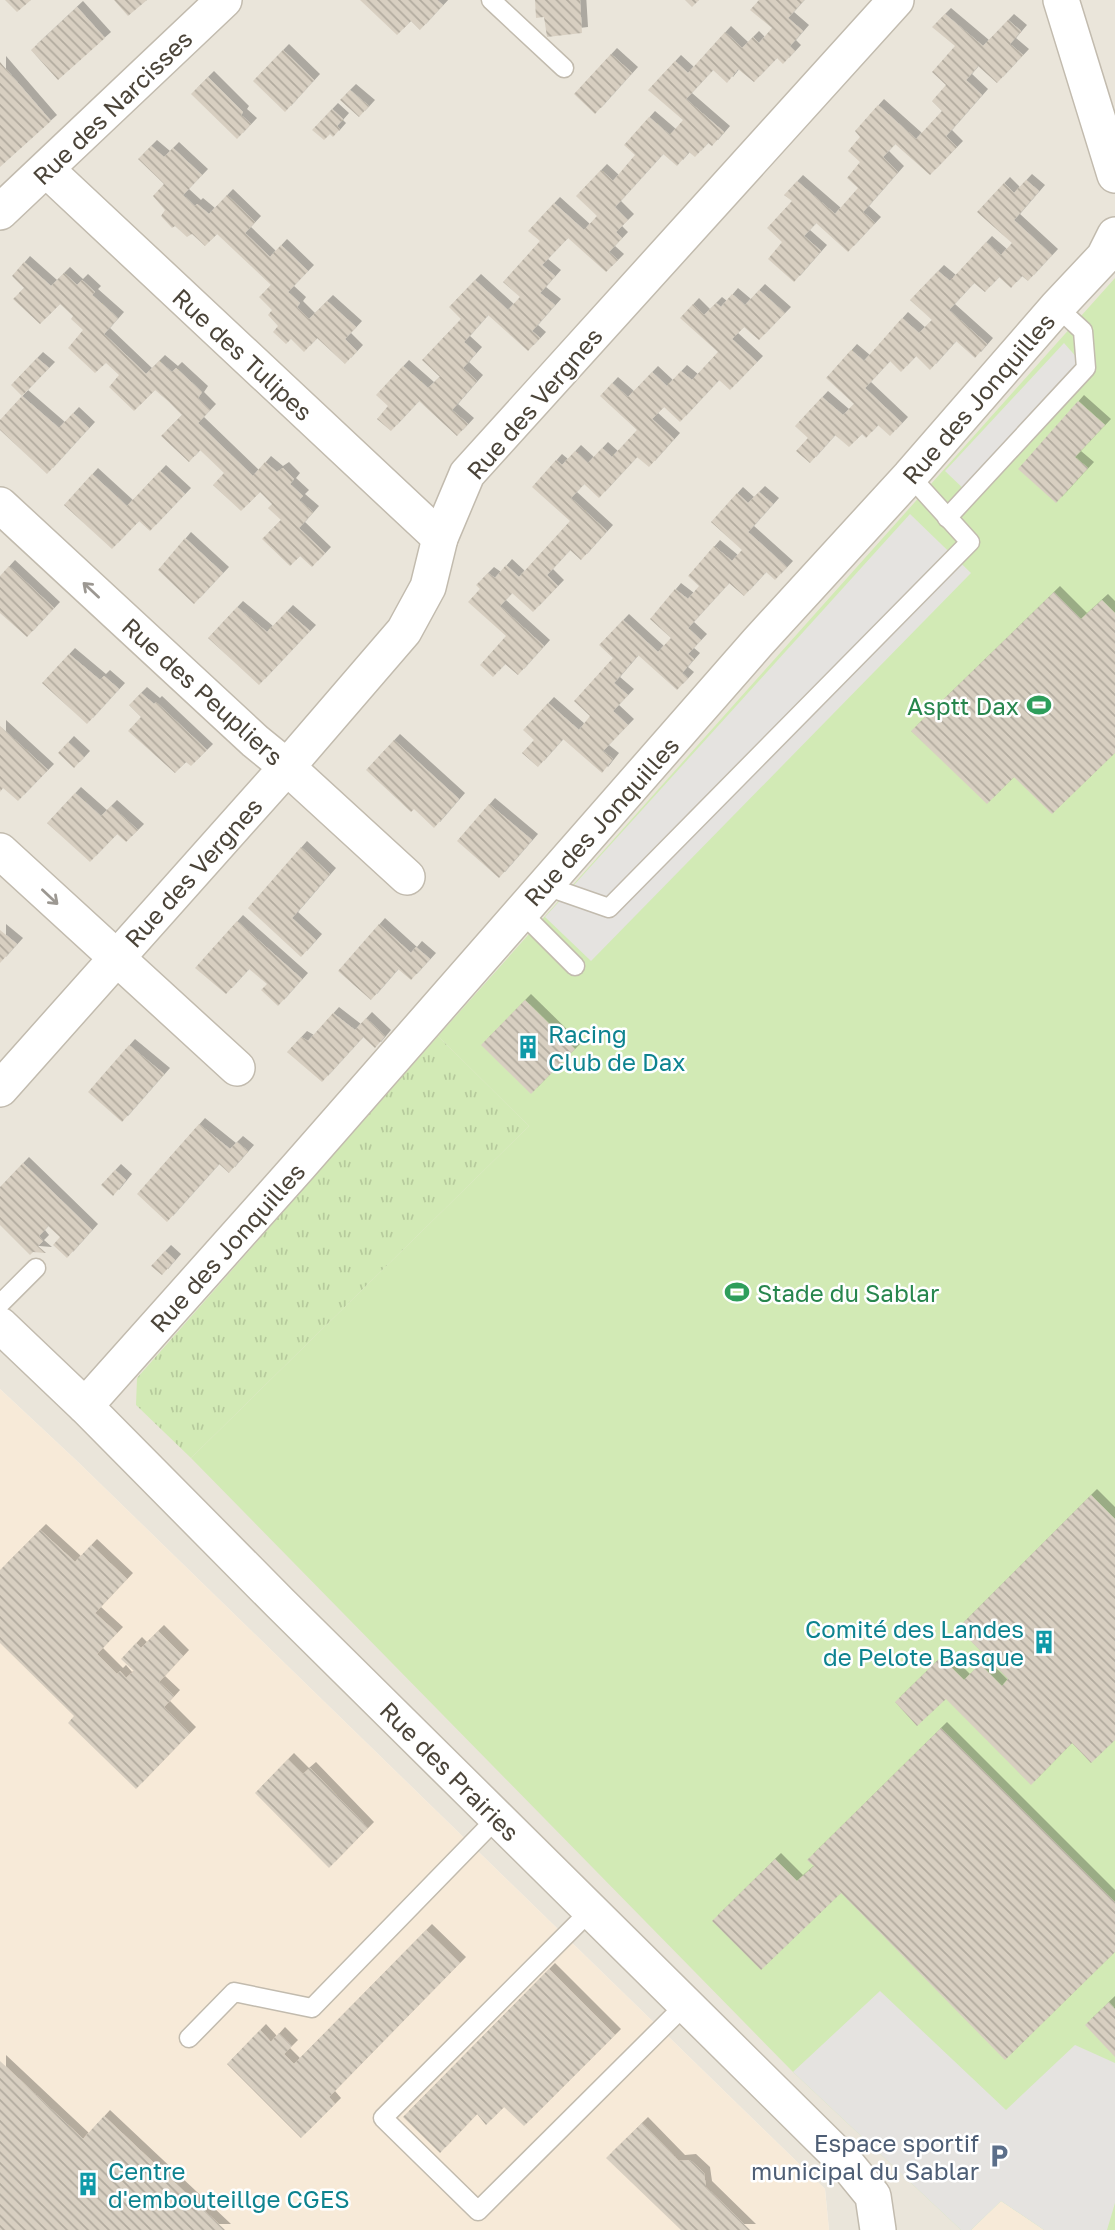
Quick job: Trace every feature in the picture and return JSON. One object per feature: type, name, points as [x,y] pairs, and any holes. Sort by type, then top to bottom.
[{"type":"street","name":"Rue des Narcisses","points":[[0,212],[224,0]]},
{"type":"street","name":"Rue des Vergnes","points":[[0,1090],[404,631],[428,587],[440,538],[467,474],[896,0]]},
{"type":"street","points":[[1061,0],[1115,175]]},
{"type":"street","name":"Rue des Tulipes","points":[[47,170],[440,538]]},
{"type":"street","name":"Rue des Jonquilles","points":[[85,1406],[758,642],[910,477],[1057,307],[1104,257],[1115,236]]},
{"type":"street","name":"Rue des Peupliers","points":[[0,505],[255,741],[407,877]]},
{"type":"street","points":[[0,851],[237,1068]]},
{"type":"street","name":"Rue des Prairies","points":[[0,1325],[85,1406],[846,2163],[873,2196],[878,2230]]},
{"type":"lane","points":[[491,0],[564,68]]},
{"type":"lane","points":[[947,518],[1086,368],[1083,331],[1057,307]]},
{"type":"lane","points":[[543,885],[609,908],[970,541],[910,477]]},
{"type":"lane","points":[[520,911],[575,966]]},
{"type":"lane","points":[[0,1304],[36,1268]]},
{"type":"lane","points":[[189,2038],[234,1992],[313,2008],[497,1818]]},
{"type":"lane","points":[[590,1911],[383,2118],[478,2211],[685,2005]]},
{"type":"shaded area","points":[[0,0],[1115,0],[1115,2230],[1044,2230],[1001,2201],[971,2230],[829,2230],[825,2189],[0,1389]]},
{"type":"shaded area","points":[[1064,343],[1086,368],[969,494],[945,471]]},
{"type":"shaded area","points":[[910,514],[971,573],[591,961],[545,917]]},
{"type":"shaded area","points":[[0,1389],[825,2189],[829,2230],[0,2230]]},
{"type":"shaded area","name":"Espace sportif municipal du Sablar","points":[[880,1991],[1006,2110],[1075,2045],[1115,2063],[1115,2203],[1107,2230],[1044,2230],[1001,2201],[971,2230],[961,2230],[793,2072]]},
{"type":"shaded area","points":[[1001,2201],[1044,2230],[971,2230]]},
{"type":"green space","name":"Stade du Sablar","points":[[1115,278],[1115,2230],[1044,2230],[1001,2201],[971,2230],[961,2230],[793,2072],[191,1458],[529,1126],[438,1036]]},
{"type":"green space","points":[[438,1036],[529,1126],[191,1458],[136,1405],[137,1378]]},
{"type":"building","points":[[5,0],[31,0],[17,12]]},
{"type":"building","points":[[114,0],[147,0],[128,16]]},
{"type":"building","points":[[360,0],[437,0],[443,5],[420,30],[411,21],[397,35]]},
{"type":"building","points":[[535,0],[580,0],[582,33],[547,37],[544,17],[536,18]]},
{"type":"building","points":[[685,0],[699,0],[692,7]]},
{"type":"building","points":[[759,0],[804,0],[788,18],[803,31],[790,46],[795,51],[783,64],[777,58],[754,82],[738,69],[727,83],[713,70],[686,99],[724,132],[712,146],[708,143],[695,157],[689,152],[677,166],[663,154],[615,207],[628,220],[616,232],[622,238],[609,252],[618,260],[606,272],[568,238],[542,265],[555,276],[540,293],[555,305],[532,331],[540,338],[528,351],[488,315],[464,342],[476,353],[463,368],[477,381],[452,410],[468,424],[457,436],[419,401],[391,431],[377,419],[388,406],[376,395],[403,366],[428,388],[440,377],[422,360],[461,319],[449,307],[475,280],[508,310],[520,297],[503,282],[540,241],[528,231],[554,203],[584,230],[597,216],[576,196],[601,170],[613,181],[635,155],[624,145],[649,117],[670,135],[683,120],[648,90],[675,61],[688,73],[725,32],[742,48],[753,37],[759,43],[772,28],[750,10]]},
{"type":"building","points":[[77,7],[105,38],[58,80],[31,50]]},
{"type":"building","points":[[945,14],[983,46],[1008,20],[1021,31],[1010,44],[1023,55],[997,83],[978,66],[966,80],[982,95],[946,136],[957,147],[930,175],[895,144],[883,157],[898,172],[863,212],[875,223],[848,252],[816,223],[804,236],[821,251],[794,282],[768,259],[782,242],[767,228],[792,201],[784,195],[797,181],[835,214],[858,188],[847,178],[860,162],[848,151],[860,137],[855,131],[878,105],[916,139],[942,111],[932,101],[946,85],[932,72],[955,46],[932,27]]},
{"type":"building","points":[[283,50],[314,80],[285,112],[253,81]]},
{"type":"building","points":[[611,54],[632,73],[595,114],[574,94]]},
{"type":"building","points":[[0,62],[51,121],[0,167]]},
{"type":"building","points":[[208,77],[243,112],[241,115],[251,124],[237,139],[191,94]]},
{"type":"building","points":[[350,90],[369,106],[359,117],[340,100]]},
{"type":"building","points":[[332,109],[343,119],[337,126],[340,129],[333,137],[330,134],[324,140],[312,130]]},
{"type":"building","points":[[151,146],[164,157],[173,148],[202,175],[183,195],[195,206],[197,204],[209,214],[227,195],[255,222],[245,233],[270,257],[281,245],[308,271],[288,292],[300,303],[297,307],[309,319],[327,301],[356,327],[345,339],[357,351],[345,364],[317,338],[304,352],[291,339],[286,344],[273,332],[278,326],[268,315],[272,310],[259,297],[271,285],[217,234],[205,246],[192,234],[187,237],[175,226],[172,228],[161,216],[165,210],[153,196],[164,184],[138,159]]},
{"type":"building","points":[[1026,180],[1039,191],[1014,220],[1052,255],[1028,281],[1022,276],[1011,288],[999,277],[985,292],[974,283],[949,310],[987,344],[975,358],[956,341],[930,370],[916,356],[901,372],[890,361],[865,388],[902,423],[890,436],[878,425],[866,438],[862,434],[849,447],[835,435],[810,463],[796,451],[808,438],[795,426],[822,397],[843,415],[854,404],[826,378],[851,350],[864,361],[902,318],[919,333],[932,320],[910,300],[938,271],[950,281],[986,242],[1001,255],[1012,243],[977,212],[1004,183],[1014,193]]},
{"type":"building","points":[[24,262],[51,286],[64,273],[77,285],[82,280],[95,292],[92,295],[118,318],[104,334],[146,374],[159,361],[172,372],[176,368],[202,392],[198,398],[210,410],[198,423],[253,476],[265,462],[277,472],[283,468],[294,479],[290,484],[303,496],[299,500],[313,512],[299,528],[325,553],[312,567],[300,556],[290,566],[262,539],[281,520],[268,508],[272,504],[260,492],[241,511],[213,485],[224,473],[200,450],[189,462],[161,436],[182,415],[169,402],[155,390],[134,411],[109,387],[119,375],[106,363],[95,373],[68,348],[83,330],[60,304],[40,324],[13,299],[24,288],[12,276]]},
{"type":"building","points":[[759,290],[785,313],[759,340],[744,327],[732,339],[757,362],[730,390],[719,380],[680,422],[664,407],[652,419],[674,439],[649,467],[637,457],[599,498],[584,484],[571,498],[607,531],[581,560],[570,550],[547,575],[558,586],[533,612],[512,593],[500,606],[544,646],[518,675],[505,664],[493,677],[480,665],[506,636],[468,602],[480,589],[476,585],[488,573],[495,578],[506,565],[519,577],[570,521],[532,487],[556,460],[562,465],[575,451],[588,463],[602,448],[612,457],[637,430],[600,396],[612,383],[628,397],[652,372],[667,386],[681,371],[692,380],[718,352],[680,318],[693,304],[704,315],[716,303],[721,307],[732,294],[745,305]]},
{"type":"building","points":[[37,358],[49,368],[22,396],[11,385]]},
{"type":"building","points":[[22,396],[59,428],[73,413],[89,428],[47,474],[0,430],[0,420]]},
{"type":"building","points":[[1078,401],[1105,425],[1075,457],[1088,468],[1056,503],[1018,469]]},
{"type":"building","points":[[160,471],[185,494],[150,531],[139,521],[112,549],[64,505],[92,474],[127,506]]},
{"type":"building","points":[[759,492],[773,504],[748,532],[787,567],[775,580],[766,572],[744,596],[729,583],[688,628],[701,640],[688,654],[694,659],[682,673],[688,678],[677,690],[638,655],[614,683],[628,695],[613,711],[628,725],[603,751],[613,759],[602,773],[563,739],[538,767],[522,753],[534,740],[523,730],[548,703],[579,730],[590,716],[574,701],[613,658],[599,645],[623,620],[658,652],[671,638],[650,619],[675,589],[688,599],[699,586],[688,576],[714,546],[732,561],[742,550],[711,522],[737,493],[748,503]]},
{"type":"building","points":[[185,538],[223,573],[194,604],[158,570]]},
{"type":"building","points":[[9,566],[54,608],[27,637],[0,613],[0,576]]},
{"type":"building","name":"Asptt Dax","points":[[1054,592],[1081,619],[1102,600],[1115,613],[1115,753],[1052,814],[1014,777],[987,804],[911,731]]},
{"type":"building","points":[[237,607],[267,632],[287,611],[310,631],[259,685],[208,638]]},
{"type":"building","points":[[69,654],[100,680],[104,676],[119,689],[87,724],[42,683]]},
{"type":"building","points":[[141,693],[154,704],[156,702],[207,750],[191,766],[186,762],[175,773],[128,731],[141,717],[129,705]]},
{"type":"building","points":[[0,726],[48,770],[18,801],[3,788],[0,792]]},
{"type":"building","points":[[394,740],[459,799],[434,828],[414,809],[411,812],[366,770]]},
{"type":"building","points":[[68,742],[84,757],[74,768],[58,753]]},
{"type":"building","points":[[75,793],[101,816],[111,806],[138,830],[126,842],[117,834],[90,862],[47,823]]},
{"type":"building","points":[[489,804],[532,840],[499,878],[457,841]]},
{"type":"building","points":[[301,847],[330,874],[292,918],[316,940],[301,957],[248,908]]},
{"type":"building","points":[[237,921],[302,979],[278,1006],[261,990],[267,984],[249,969],[226,994],[195,968]]},
{"type":"building","points":[[379,924],[411,953],[416,947],[430,959],[411,980],[398,969],[371,1000],[338,971]]},
{"type":"building","points":[[0,930],[17,944],[0,963]]},
{"type":"building","name":"Racing Club de Dax","points":[[525,1000],[575,1049],[531,1094],[481,1045]]},
{"type":"building","points":[[333,1013],[355,1030],[366,1018],[385,1036],[375,1048],[363,1037],[322,1082],[287,1052],[301,1037],[308,1041]]},
{"type":"building","points":[[129,1045],[164,1074],[122,1122],[88,1092]]},
{"type":"building","points":[[199,1124],[230,1149],[237,1142],[248,1151],[229,1173],[219,1164],[167,1222],[137,1194]]},
{"type":"building","points":[[23,1163],[92,1230],[67,1258],[53,1245],[60,1237],[48,1226],[39,1236],[43,1241],[38,1246],[46,1253],[33,1252],[30,1255],[0,1225],[0,1187]]},
{"type":"building","points":[[115,1170],[126,1180],[113,1196],[101,1185]]},
{"type":"building","points":[[165,1251],[175,1260],[162,1275],[151,1266]]},
{"type":"building","name":"Comité des Landes de Pelote Basque","points":[[1091,1495],[1115,1519],[1115,1740],[1091,1763],[1072,1743],[1031,1785],[946,1699],[917,1726],[895,1702],[941,1657],[964,1680],[980,1664],[1002,1686],[1008,1679],[958,1628]]},
{"type":"building","points":[[40,1530],[75,1562],[91,1545],[127,1579],[95,1613],[117,1633],[97,1654],[117,1674],[120,1671],[126,1678],[134,1671],[121,1659],[136,1643],[141,1648],[158,1631],[183,1656],[159,1682],[174,1696],[164,1707],[190,1733],[136,1789],[68,1723],[74,1716],[0,1643],[0,1570]]},
{"type":"building","points":[[941,1728],[1115,1902],[1115,1952],[1005,2060],[841,1893],[761,1970],[712,1921],[775,1859],[797,1881],[814,1866],[807,1860]]},
{"type":"building","points":[[288,1759],[303,1774],[310,1768],[368,1828],[329,1868],[255,1793]]},
{"type":"building","points":[[426,1930],[460,1963],[329,2097],[335,2104],[301,2138],[227,2064],[260,2030],[271,2042],[279,2033],[292,2046],[284,2054],[294,2064]]},
{"type":"building","points":[[549,1969],[615,2035],[524,2126],[504,2107],[486,2125],[477,2114],[440,2153],[403,2117]]},
{"type":"building","points":[[1109,2002],[1115,2009],[1115,2057],[1085,2025]]},
{"type":"building","name":"Centre d'embouteillge CGES","points":[[0,2061],[83,2139],[104,2116],[225,2230],[0,2230]]},
{"type":"building","points":[[642,2123],[679,2161],[690,2160],[704,2173],[706,2187],[750,2230],[681,2230],[606,2158]]},
{"type":"place","name":"Asptt Dax","points":[[1039,705]]},
{"type":"place","name":"Racing Club de Dax","points":[[528,1047]]},
{"type":"place","name":"Stade du Sablar","points":[[737,1292]]},
{"type":"place","name":"Comité des Landes de Pelote Basque","points":[[1044,1642]]},
{"type":"place","name":"Espace sportif municipal du Sablar","points":[[999,2156]]},
{"type":"place","name":"Centre d'embouteillge CGES","points":[[88,2184]]}]
